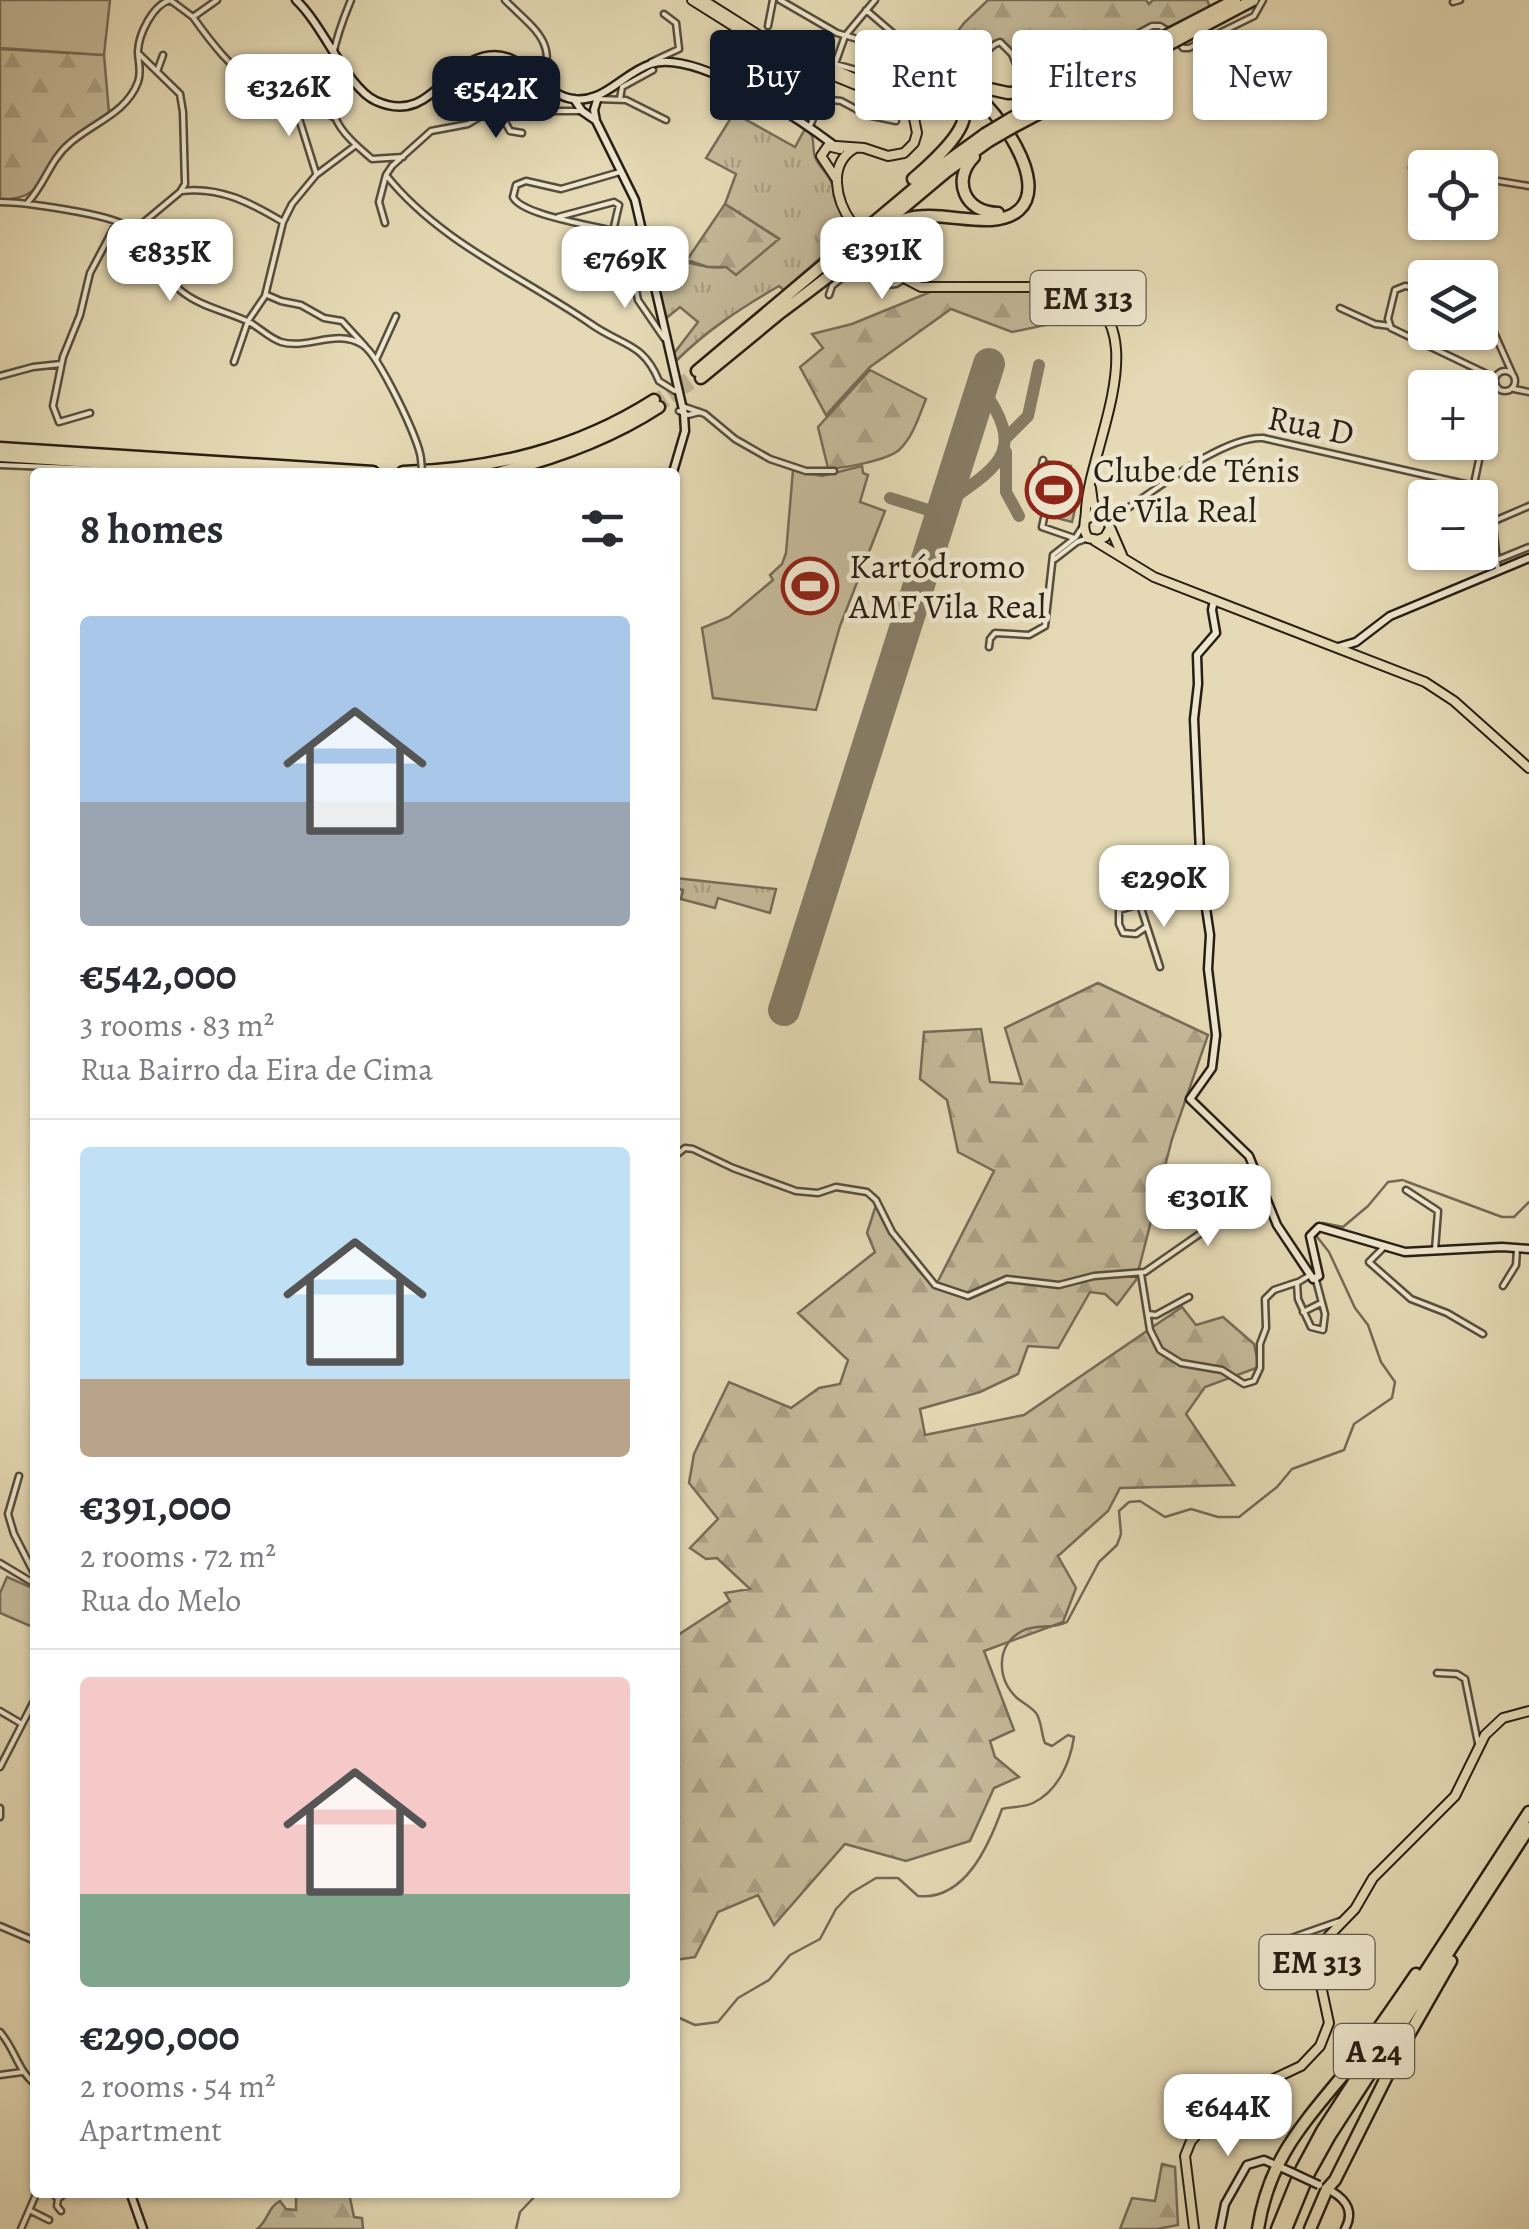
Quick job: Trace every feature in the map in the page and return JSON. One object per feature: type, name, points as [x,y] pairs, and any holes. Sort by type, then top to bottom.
[{"type":"highway","points":[[1173,32],[1234,0]]},
{"type":"highway","points":[[1173,36],[1253,0]]},
{"type":"highway","points":[[774,313],[900,222],[934,214],[998,219],[1015,213],[1024,204],[1030,188],[1027,167],[992,113]]},
{"type":"highway","points":[[774,313],[957,137],[964,120]]},
{"type":"highway","points":[[989,140],[968,164],[962,186],[975,208],[999,213],[1016,205],[1025,178],[991,120]]},
{"type":"highway","points":[[1014,125],[1023,120]]},
{"type":"highway","points":[[699,374],[942,164],[1023,120]]},
{"type":"highway","points":[[452,468],[542,453],[656,404],[630,426],[587,446],[514,468]]},
{"type":"highway","points":[[0,448],[218,467]]},
{"type":"highway","points":[[0,456],[249,468]]},
{"type":"highway","name":"A 24","points":[[1277,2229],[1322,2131],[1529,1812]]},
{"type":"highway","points":[[1310,2229],[1398,2054],[1529,1831]]},
{"type":"highway","name":"A 24","points":[[1286,2229],[1329,2137],[1529,1831]]},
{"type":"highway","points":[[1258,2229],[1271,2177],[1279,2163],[1485,1880]]},
{"type":"main road","points":[[692,0],[773,51],[855,85]]},
{"type":"main road","points":[[703,0],[760,36],[855,78]]},
{"type":"main road","points":[[904,278],[852,223],[822,152],[828,146],[888,156],[906,151],[917,133],[914,120]]},
{"type":"main road","points":[[836,146],[841,160],[837,180]]},
{"type":"main road","points":[[828,166],[855,148]]},
{"type":"main road","name":"EM 313","points":[[904,278],[928,288],[1061,287],[1080,293],[1101,308],[1114,332],[1118,355],[1086,489],[1084,523]]},
{"type":"main road","name":"EM 313","points":[[1092,473],[1092,500],[1122,556]]},
{"type":"main road","points":[[1091,539],[1102,539],[1106,522],[1084,523],[1091,539],[1154,577],[1412,676],[1441,692],[1529,768]]},
{"type":"main road","name":"EM 313","points":[[1194,2229],[1186,2169],[1188,2146],[1206,2124],[1267,2082],[1300,2066],[1320,2046],[1329,2023],[1317,1957],[1325,1936],[1354,1909],[1373,1878],[1455,1796],[1485,1735],[1503,1718],[1529,1711]]},
{"type":"street","points":[[27,202],[65,148],[116,112],[130,96],[140,74],[139,46],[154,10],[170,0],[194,17],[224,55],[253,82],[314,104],[336,118],[356,146],[374,160],[402,158]]},
{"type":"street","points":[[194,17],[217,0]]},
{"type":"street","points":[[296,0],[318,25],[358,88],[389,105],[409,105],[427,99],[478,58],[501,56],[528,67],[545,83],[588,103],[637,205],[674,385],[684,413],[683,437],[673,468]]},
{"type":"street","points":[[336,118],[329,70],[351,0]]},
{"type":"street","points":[[506,0],[544,40],[548,60],[545,83],[549,99],[557,109]]},
{"type":"street","points":[[768,26],[777,0],[855,39]]},
{"type":"street","points":[[855,70],[835,64],[845,36],[875,0]]},
{"type":"street","points":[[992,45],[1000,42],[1012,54],[1022,76],[1029,78],[1081,64],[1155,25],[1166,29],[1182,47],[1188,48],[1254,16],[1263,0]]},
{"type":"street","points":[[1453,2],[1460,0]]},
{"type":"street","points":[[866,10],[889,30]]},
{"type":"street","points":[[620,100],[622,88],[679,49],[676,23],[664,14]]},
{"type":"street","points":[[132,232],[181,191],[186,180],[181,97],[139,54]]},
{"type":"street","points":[[158,71],[163,56]]},
{"type":"street","points":[[588,103],[668,61],[689,64],[710,74]]},
{"type":"street","points":[[484,113],[488,93],[500,76],[528,67]]},
{"type":"street","points":[[511,74],[516,92],[549,99]]},
{"type":"street","points":[[292,96],[316,175]]},
{"type":"street","points":[[385,223],[379,202],[386,176],[431,131],[468,124],[484,113],[620,100],[666,120]]},
{"type":"street","points":[[835,100],[868,115],[896,121]]},
{"type":"street","points":[[499,111],[510,131],[522,133]]},
{"type":"street","points":[[797,120],[836,146]]},
{"type":"street","points":[[815,120],[813,129],[822,152]]},
{"type":"street","points":[[234,362],[248,322],[266,294],[283,222],[295,200],[316,175],[356,146]]},
{"type":"street","points":[[558,217],[615,202],[619,206],[612,231],[558,217],[518,205],[513,198],[516,185],[526,181],[561,189],[623,171]]},
{"type":"street","points":[[386,176],[482,258],[564,304],[600,330],[639,349],[654,366],[659,381],[674,385]]},
{"type":"street","points":[[186,180],[195,190]]},
{"type":"street","points":[[1498,181],[1529,186]]},
{"type":"street","points":[[181,191],[233,196],[283,222]]},
{"type":"street","points":[[0,202],[27,202],[117,222],[132,232],[182,292],[283,342],[329,338],[365,346]]},
{"type":"street","points":[[90,413],[64,422],[57,421],[53,408],[61,364],[80,315],[90,273],[117,222]]},
{"type":"street","points":[[631,262],[638,300],[666,340]]},
{"type":"street","points":[[829,295],[832,286],[855,267],[863,268],[886,285],[904,278]]},
{"type":"street","points":[[1408,286],[1395,290],[1388,317],[1390,326],[1479,370]]},
{"type":"street","points":[[266,294],[281,302],[301,305],[324,318],[342,321],[365,346],[416,434],[422,468]]},
{"type":"street","points":[[1340,308],[1390,326]]},
{"type":"street","points":[[376,360],[396,316]]},
{"type":"street","points":[[1498,340],[1514,378],[1526,390]]},
{"type":"street","points":[[1498,377],[1508,362]]},
{"type":"street","points":[[0,376],[61,364]]},
{"type":"street","points":[[1500,373],[1514,378]]},
{"type":"street","points":[[1498,399],[1514,378]]},
{"type":"street","points":[[1498,385],[1508,390],[1526,390]]},
{"type":"street","points":[[684,413],[700,412],[735,440],[765,457],[806,472],[834,471]]},
{"type":"street","name":"Rua D","points":[[1106,522],[1225,446],[1250,438],[1455,480]]},
{"type":"street","points":[[1043,460],[1038,483],[1047,504],[1042,527],[1074,538]]},
{"type":"street","points":[[0,465],[76,468]]},
{"type":"street","points":[[1498,519],[1529,506]]},
{"type":"street","points":[[990,647],[990,638],[996,633],[1029,635],[1044,626],[1056,551],[1074,538],[1084,523]]},
{"type":"street","points":[[1052,563],[1069,548],[1091,539]]},
{"type":"street","points":[[1498,560],[1529,547]]},
{"type":"street","points":[[1336,646],[1360,640],[1390,616],[1529,558]]},
{"type":"street","points":[[1214,600],[1216,634],[1197,655],[1194,712],[1215,1052],[1211,1070],[1190,1099],[1248,1154],[1277,1225],[1313,1278],[1325,1317],[1323,1330],[1312,1329],[1303,1312],[1296,1293],[1298,1282]]},
{"type":"street","points":[[1356,654],[1360,640]]},
{"type":"street","points":[[1146,927],[1138,934],[1123,933],[1119,910],[1203,894]]},
{"type":"street","points":[[1140,903],[1160,967]]},
{"type":"street","points":[[680,1152],[693,1148],[733,1168],[796,1191],[818,1192],[836,1187],[866,1192],[876,1200],[892,1232],[935,1285],[970,1296],[1006,1278],[1056,1285],[1092,1277],[1140,1274],[1263,1190]]},
{"type":"street","points":[[1406,1190],[1438,1211],[1436,1250]]},
{"type":"street","points":[[1140,1274],[1153,1337],[1164,1354],[1181,1364],[1220,1369],[1250,1384],[1260,1371],[1265,1300],[1274,1290],[1320,1276],[1310,1236],[1314,1229],[1322,1227],[1405,1252],[1529,1249]]},
{"type":"street","points":[[1384,1247],[1370,1262],[1404,1294],[1483,1334]]},
{"type":"street","points":[[1503,1286],[1516,1263],[1516,1248]]},
{"type":"street","points":[[1148,1314],[1156,1315],[1189,1297]]},
{"type":"street","points":[[1303,1312],[1322,1302]]},
{"type":"street","points":[[19,1476],[8,1514],[30,1565]]},
{"type":"street","points":[[0,1563],[30,1581]]},
{"type":"street","points":[[1438,1673],[1457,1674],[1466,1680],[1478,1747]]},
{"type":"street","points":[[0,1768],[30,1709]]},
{"type":"street","points":[[0,1710],[22,1724]]},
{"type":"street","points":[[0,1808],[0,1816]]},
{"type":"street","points":[[1274,1944],[1344,1920]]},
{"type":"street","points":[[0,1926],[30,1939]]},
{"type":"street","points":[[0,2032],[30,2079]]},
{"type":"street","points":[[0,2075],[22,2072]]},
{"type":"street","points":[[1220,2229],[1224,2208],[1243,2170],[1255,2160],[1279,2163],[1329,2189],[1349,2210],[1346,2229]]},
{"type":"street","points":[[32,2229],[22,2227],[35,2198]]},
{"type":"street","points":[[132,2198],[143,2229]]},
{"type":"street","points":[[58,2199],[56,2206],[61,2211]]},
{"type":"street","points":[[30,2210],[49,2220]]},
{"type":"green space","points":[[0,0],[110,0],[104,55],[0,48]]},
{"type":"green space","points":[[988,0],[1146,0],[1149,4],[1153,0],[1207,0],[1210,7],[1169,27],[1153,23],[1140,30],[1012,30],[1012,52],[1001,40],[992,43],[992,30],[959,30]]},
{"type":"green space","points":[[0,49],[104,55],[109,113],[63,146],[34,190],[0,200]]},
{"type":"green space","points":[[730,120],[747,120],[795,147],[806,127],[813,138],[816,160],[832,184],[852,230],[784,290],[779,286],[738,311],[676,361],[672,356],[698,322],[680,307],[664,320],[653,268],[658,256],[703,266],[728,266],[778,238],[725,204],[736,174],[706,158]]},
{"type":"green space","points":[[725,204],[779,239],[736,275],[726,267],[708,267],[687,260]]},
{"type":"green space","points":[[935,290],[1059,290],[1083,298],[1102,313],[1012,332],[951,309],[870,367],[826,415],[800,367],[823,348],[812,334],[852,324]]},
{"type":"green space","points":[[870,370],[926,399],[918,419],[908,439],[893,454],[828,468],[818,427]]},
{"type":"green space","name":"Clube de Ténis de Vila Real","points":[[1046,461],[1071,466],[1065,493],[1078,496],[1072,522],[1046,515],[1049,503],[1040,487]]},
{"type":"green space","name":"Kartódromo AMF Vila Real","points":[[862,466],[863,473],[868,475],[860,502],[885,511],[840,626],[816,710],[713,698],[702,628],[729,617],[773,580],[770,575],[782,564],[786,553],[793,470],[822,476]]},
{"type":"green space","points":[[680,879],[776,889],[770,913],[718,898],[715,908],[681,899]]},
{"type":"green space","points":[[1098,983],[1208,1035],[1172,1139],[1136,1280],[1117,1305],[1105,1294],[1090,1292],[1058,1348],[1028,1346],[1018,1374],[980,1392],[920,1409],[925,1435],[1024,1415],[1182,1307],[1196,1325],[1223,1317],[1254,1344],[1259,1367],[1205,1387],[1186,1414],[1234,1485],[1120,1488],[1108,1511],[1058,1556],[1076,1588],[1063,1622],[984,1651],[1014,1730],[990,1741],[995,1757],[1019,1777],[994,1788],[970,1841],[906,1861],[845,1844],[774,1925],[758,1895],[718,1912],[695,1957],[680,1959],[680,1634],[730,1601],[725,1593],[750,1589],[717,1558],[706,1559],[690,1548],[718,1519],[689,1483],[694,1454],[729,1382],[791,1408],[819,1388],[840,1384],[848,1360],[798,1313],[875,1252],[867,1233],[876,1205],[902,1249],[935,1287],[994,1171],[958,1152],[947,1100],[920,1079],[924,1032],[981,1029],[990,1082],[1022,1084],[1005,1028]]},
{"type":"green space","points":[[7,1577],[30,1587],[30,1626],[0,1613],[0,1593]]},
{"type":"green space","points":[[1162,2164],[1175,2167],[1178,2225],[1120,2229],[1132,2198],[1155,2201]]},
{"type":"green space","points":[[296,2198],[350,2198],[354,2217],[362,2218],[363,2229],[257,2229],[280,2201],[286,2209],[296,2210]]},
{"type":"waterway","points":[[1316,1226],[1323,1223],[1343,1227],[1388,1182],[1403,1180]]},
{"type":"waterway","points":[[1405,1181],[1502,1217],[1514,1217],[1529,1202]]},
{"type":"waterway","points":[[680,2018],[695,2025],[718,2022],[738,1998],[769,1980],[790,1955],[820,1939],[836,1909],[851,1893],[876,1878],[898,1878],[918,1896],[949,1890],[973,1868],[1002,1809],[1029,1805],[1056,1784],[1074,1737],[1068,1735],[1052,1746],[1045,1743],[1036,1713],[1017,1698],[1006,1682],[1003,1654],[1013,1637],[1022,1631],[1067,1622],[1099,1562],[1117,1545],[1121,1534],[1119,1511],[1129,1502],[1140,1501],[1165,1517],[1191,1509],[1218,1517],[1239,1517],[1277,1487],[1292,1469],[1344,1450],[1354,1424],[1392,1398],[1395,1382],[1381,1362],[1368,1325],[1355,1308],[1329,1252],[1314,1233]]},
{"type":"waterway","points":[[516,2229],[520,2212],[533,2198]]},
{"type":"taxiway","points":[[1006,438],[1028,416],[1039,365]]},
{"type":"taxiway","points":[[945,504],[993,467],[1005,443],[996,410],[982,388]]},
{"type":"taxiway","points":[[1006,452],[1006,492],[1019,516]]},
{"type":"taxiway","points":[[890,498],[941,514]]},
{"type":"runway","points":[[784,1010],[989,364]]},
{"type":"tunnel","points":[[654,400],[697,371]]},
{"type":"tunnel","points":[[659,407],[701,378]]},
{"type":"place","name":"Clube de Ténis de Vila Real","points":[[1054,490]]},
{"type":"place","name":"Kartódromo AMF Vila Real","points":[[810,586]]}]
